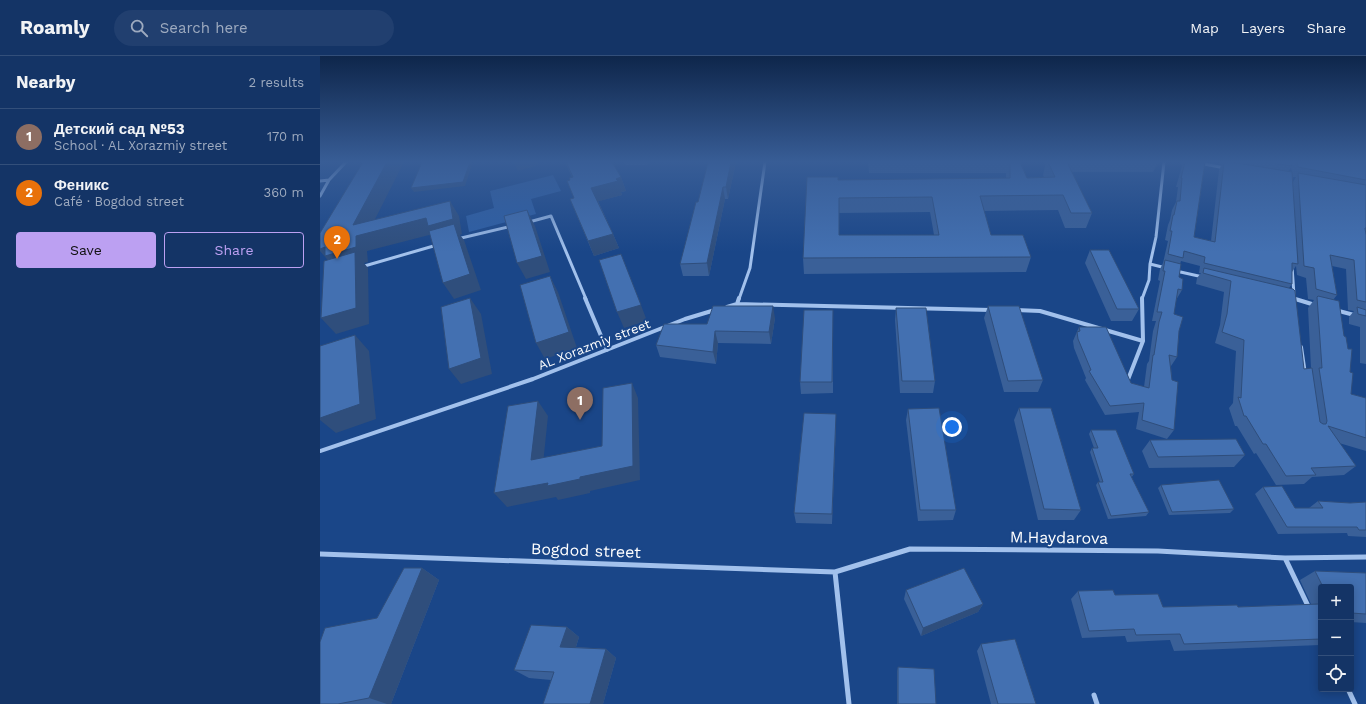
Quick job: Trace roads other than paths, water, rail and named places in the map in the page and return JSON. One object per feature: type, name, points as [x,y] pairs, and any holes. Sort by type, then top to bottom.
[{"type":"street","points":[[736,304],[750,268],[761,192]]},
{"type":"street","points":[[1127,383],[1143,341],[1142,296],[1149,280],[1150,264],[1156,237],[1161,192]]},
{"type":"street","points":[[452,240],[551,216],[607,350]]},
{"type":"street","points":[[356,268],[444,242]]},
{"type":"street","points":[[1292,262],[1296,307]]},
{"type":"street","points":[[1150,264],[1211,279]]},
{"type":"street","points":[[1287,297],[1323,307]]},
{"type":"street","name":"AL Xorazmiy street","points":[[320,451],[527,381],[685,320],[736,304],[996,310]]},
{"type":"street","points":[[1330,309],[1366,318]]},
{"type":"street","points":[[1011,310],[1040,311],[1143,341]]},
{"type":"street","points":[[1301,346],[1306,377]]},
{"type":"street","name":"M.Haydarova","points":[[835,572],[910,549],[1158,551],[1285,558],[1366,557]]},
{"type":"street","name":"Bogdod street","points":[[320,554],[835,572]]},
{"type":"street","points":[[1285,558],[1311,612]]},
{"type":"street","points":[[835,572],[849,704]]},
{"type":"street","points":[[1349,692],[1355,704]]},
{"type":"street","points":[[1094,695],[1097,704]]},
{"type":"place","name":"Феникс","points":[[337,259]]},
{"type":"place","name":"Детский сад №53","points":[[580,420]]}]
